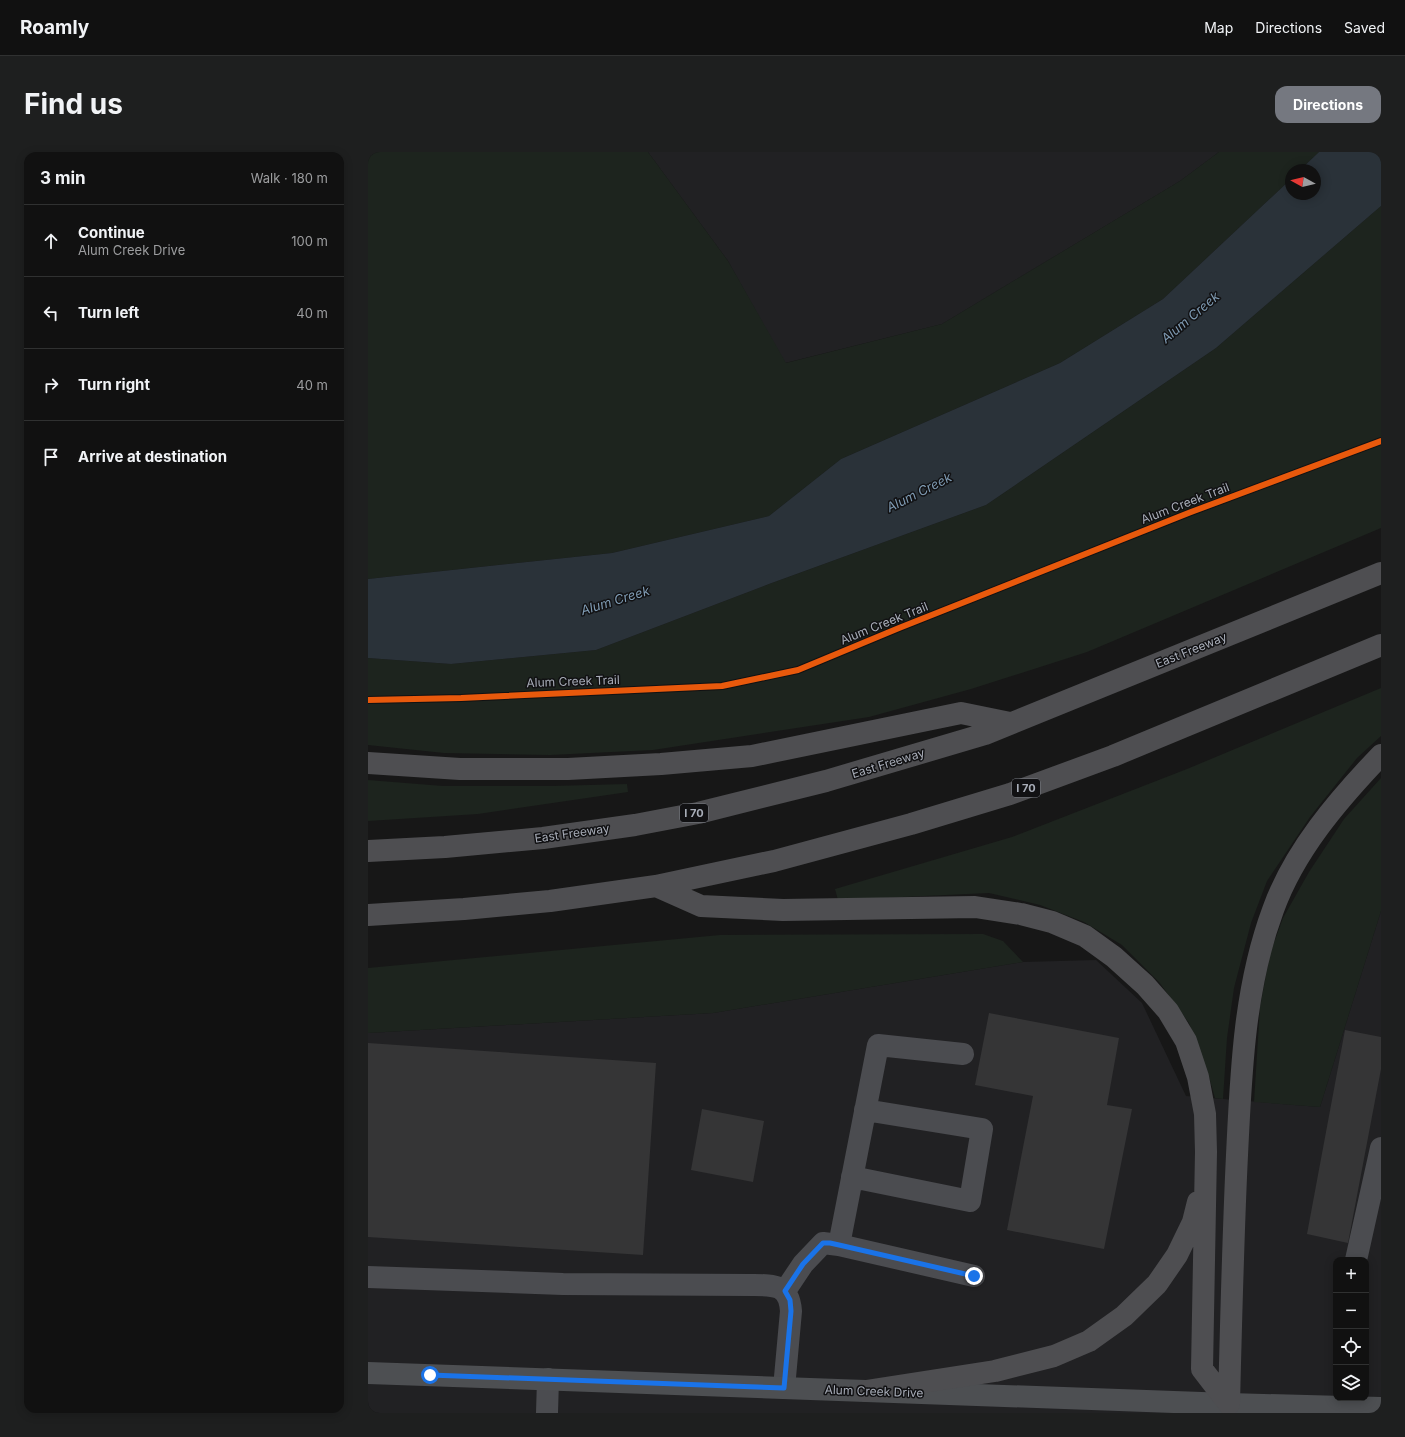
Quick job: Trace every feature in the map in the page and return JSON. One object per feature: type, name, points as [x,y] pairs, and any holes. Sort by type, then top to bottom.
[{"type":"highway","name":"East Freeway","points":[[368,851],[445,848],[543,838],[635,825],[762,798],[834,779],[985,734],[1381,573]]},
{"type":"highway","name":"I 70","points":[[368,915],[464,909],[542,901],[656,886],[774,861],[911,824],[1010,794],[1113,756],[1381,645]]},
{"type":"highway","points":[[368,763],[460,769],[568,769],[614,767],[752,756],[961,713],[1010,724]]},
{"type":"highway","points":[[1228,1408],[1233,1236],[1240,1086],[1246,1026],[1255,968],[1273,909],[1287,878],[1304,849],[1337,804],[1381,755]]},
{"type":"highway","points":[[656,886],[701,906],[783,910],[975,907],[1021,914],[1052,922],[1085,936],[1114,957],[1145,985],[1168,1011],[1186,1042],[1198,1077],[1205,1114],[1206,1152],[1202,1369],[1228,1408]]},
{"type":"highway","points":[[866,1391],[994,1371],[1054,1356],[1089,1341],[1124,1316],[1157,1284],[1177,1255],[1193,1222],[1206,1152]]},
{"type":"main road","name":"Alum Creek Drive","points":[[368,1373],[866,1391],[1228,1408],[1291,1409],[1343,1402],[1381,1408]]},
{"type":"lane","points":[[839,1245],[878,1046],[963,1054]]},
{"type":"lane","points":[[852,1177],[970,1200],[982,1129],[866,1110]]},
{"type":"lane","points":[[1357,1257],[1381,1148]]},
{"type":"lane","points":[[785,1291],[803,1264],[823,1243],[830,1243],[974,1276]]},
{"type":"lane","points":[[368,1276],[563,1284],[765,1285],[775,1287],[785,1291],[790,1300],[791,1311],[784,1388]]},
{"type":"lane","points":[[547,1413],[548,1379]]},
{"type":"shaded area","points":[[368,152],[648,152],[728,261],[786,363],[942,324],[1180,181],[1219,152],[1319,152],[1306,164],[1285,164],[1285,185],[1163,299],[1060,363],[841,459],[769,516],[612,553],[368,579]]},
{"type":"shaded area","points":[[648,152],[1219,152],[1180,181],[942,324],[785,363],[728,261]]},
{"type":"shaded area","points":[[1381,206],[1381,528],[1087,652],[971,689],[869,717],[653,750],[550,755],[444,753],[368,745],[368,658],[451,664],[596,650],[769,584],[986,505],[1216,348]]},
{"type":"shaded area","points":[[1381,688],[1381,736],[1357,758],[1310,817],[1267,881],[1251,923],[1234,988],[1227,1038],[1223,1099],[1215,1098],[1208,1073],[1189,1023],[1159,982],[1122,945],[1084,922],[1040,905],[989,893],[838,900],[835,889],[1012,837],[1187,769]]},
{"type":"shaded area","points":[[1381,778],[1381,911],[1320,1107],[1254,1102],[1260,1007],[1270,954],[1283,918],[1309,872],[1344,819]]},
{"type":"shaded area","points":[[368,780],[443,786],[627,784],[628,792],[478,814],[368,821]]},
{"type":"shaded area","points":[[1381,911],[1381,1413],[368,1413],[368,1033],[713,1013],[1023,962],[1096,960],[1142,1003],[1186,1096],[1320,1107]]},
{"type":"shaded area","points":[[983,934],[1003,941],[1023,962],[713,1013],[368,1033],[368,968],[720,935]]},
{"type":"water","name":"Alum Creek","points":[[1319,152],[1381,152],[1381,206],[1216,348],[986,505],[769,584],[596,650],[451,664],[368,658],[368,579],[612,553],[769,516],[841,459],[1060,363],[1163,299],[1285,185],[1285,200],[1321,200],[1321,164],[1306,164]]},
{"type":"building","points":[[989,1013],[1119,1038],[1107,1105],[1132,1109],[1104,1249],[1007,1230],[1033,1096],[975,1085]]},
{"type":"building","points":[[1345,1030],[1381,1037],[1381,1069],[1348,1243],[1307,1234]]},
{"type":"building","points":[[368,1043],[656,1063],[643,1255],[368,1237]]},
{"type":"building","points":[[702,1109],[764,1121],[753,1182],[691,1170]]},
{"type":"cycle path","name":"Alum Creek Trail","points":[[368,700],[461,698],[722,686],[798,670],[899,628],[1191,512],[1381,441]]},
{"type":"route","points":[[430,1375],[784,1388],[791,1311],[790,1300],[785,1291],[803,1264],[823,1243],[830,1243],[974,1276]]}]
